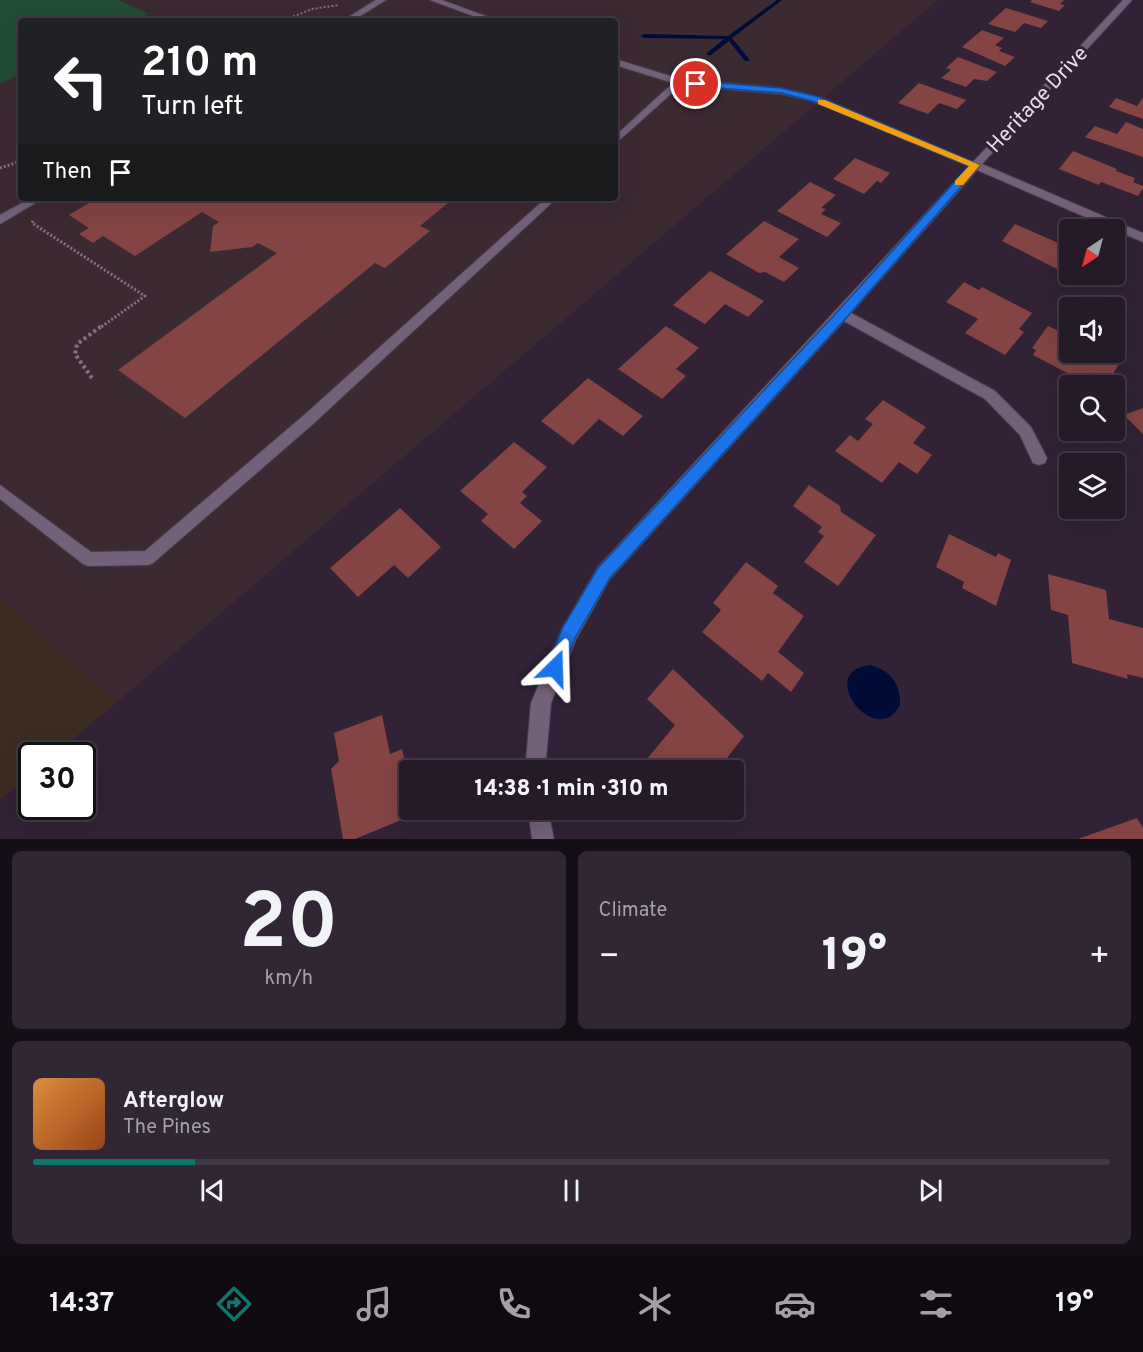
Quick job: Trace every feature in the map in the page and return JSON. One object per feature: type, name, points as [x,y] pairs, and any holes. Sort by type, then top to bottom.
[{"type":"street","name":"Heritage Drive","points":[[536,760],[541,704],[569,633],[604,573],[842,314],[975,165],[1131,1]]},
{"type":"street","points":[[975,165],[1143,238]]},
{"type":"street","points":[[842,314],[990,395],[1026,431],[1039,458]]},
{"type":"street","points":[[540,820],[543,839]]},
{"type":"lane","points":[[351,18],[382,0]]},
{"type":"lane","points":[[434,0],[486,18]]},
{"type":"lane","points":[[618,63],[679,82],[781,91],[816,99],[975,165]]},
{"type":"lane","points":[[618,138],[679,82]]},
{"type":"lane","points":[[0,220],[34,201]]},
{"type":"lane","points":[[0,491],[88,559],[147,558],[308,420],[549,201]]},
{"type":"path","points":[[290,18],[312,9],[340,5]]},
{"type":"path","points":[[0,168],[18,162]]},
{"type":"path","points":[[33,216],[32,223],[145,296],[77,344],[75,354],[92,378]]},
{"type":"shaded area","points":[[0,0],[938,0],[117,702],[0,599]]},
{"type":"shaded area","points":[[0,599],[117,702],[70,742],[18,742],[18,785],[0,800]]},
{"type":"green space","points":[[0,0],[118,0],[149,14],[140,18],[18,18],[18,75],[0,84]]},
{"type":"water","points":[[870,665],[889,674],[899,691],[900,705],[890,717],[877,719],[865,714],[855,704],[849,692],[848,680],[854,670]]},
{"type":"building","points":[[1032,0],[1064,0],[1060,4],[1065,5],[1059,11],[1030,2]]},
{"type":"building","points":[[1006,8],[1048,21],[1041,28],[1024,23],[1015,32],[988,24]]},
{"type":"building","points":[[982,30],[1004,38],[995,45],[1002,48],[999,51],[1015,57],[1005,66],[962,47]]},
{"type":"building","points":[[958,57],[997,72],[987,81],[974,79],[966,87],[941,78],[951,70],[946,68]]},
{"type":"building","points":[[919,83],[966,100],[957,109],[939,103],[928,114],[898,103]]},
{"type":"building","points":[[1116,98],[1137,106],[1143,98],[1143,119],[1109,107]]},
{"type":"building","points":[[1126,122],[1143,129],[1143,157],[1085,137],[1095,126],[1117,134]]},
{"type":"building","points":[[1073,151],[1135,178],[1133,182],[1143,188],[1138,196],[1101,182],[1099,185],[1059,169]]},
{"type":"building","points":[[855,158],[890,173],[881,183],[877,181],[864,194],[833,179]]},
{"type":"building","points":[[810,182],[836,195],[821,208],[826,209],[821,214],[841,223],[827,237],[777,211]]},
{"type":"building","points":[[92,201],[450,201],[420,226],[430,231],[385,268],[375,263],[185,418],[118,370],[277,253],[258,243],[252,247],[210,252],[213,226],[219,222],[202,212],[135,256],[103,236],[93,243],[79,234],[89,228],[69,215]]},
{"type":"building","points":[[764,221],[799,239],[779,257],[799,268],[784,282],[765,272],[759,273],[726,254]]},
{"type":"building","points":[[1015,224],[1059,243],[1059,270],[1002,241]]},
{"type":"building","points":[[710,271],[764,301],[748,317],[725,304],[705,324],[673,305]]},
{"type":"building","points":[[964,282],[979,290],[982,287],[1032,313],[1019,329],[1024,332],[1005,355],[965,333],[978,319],[946,302]]},
{"type":"building","points":[[666,326],[699,348],[676,369],[686,376],[662,399],[618,369]]},
{"type":"building","points":[[1048,326],[1059,331],[1059,363],[1119,363],[1112,375],[1071,375],[1033,355],[1036,350],[1032,348]]},
{"type":"building","points":[[588,378],[643,416],[623,436],[599,419],[573,445],[541,421]]},
{"type":"building","points":[[883,400],[926,427],[913,443],[932,455],[917,474],[899,462],[882,483],[835,451],[850,435],[858,441],[873,424],[865,419]]},
{"type":"building","points":[[1143,408],[1143,434],[1125,416]]},
{"type":"building","points":[[514,442],[547,467],[522,492],[527,496],[520,503],[542,521],[514,549],[481,521],[488,514],[460,491]]},
{"type":"building","points":[[809,485],[840,506],[841,512],[876,535],[838,586],[804,562],[824,536],[818,532],[822,527],[793,506]]},
{"type":"building","points":[[400,508],[441,547],[408,578],[394,565],[358,597],[330,568]]},
{"type":"building","points":[[949,534],[996,557],[998,553],[1011,560],[996,606],[962,588],[964,582],[936,567]]},
{"type":"building","points":[[746,562],[778,586],[773,593],[804,616],[778,652],[804,673],[791,692],[768,673],[762,681],[702,632],[721,610],[713,603]]},
{"type":"building","points":[[1048,574],[1106,590],[1109,619],[1143,628],[1143,678],[1127,674],[1128,679],[1072,663],[1068,615],[1051,610]]},
{"type":"building","points":[[673,669],[744,736],[725,760],[646,760],[675,725],[647,699]]},
{"type":"building","points":[[382,715],[390,754],[402,749],[405,760],[399,760],[399,820],[401,820],[355,839],[343,839],[331,769],[339,761],[334,733]]},
{"type":"building","points":[[1137,818],[1143,828],[1143,839],[1078,839]]},
{"type":"waterway","points":[[729,38],[780,0]]},
{"type":"waterway","points":[[644,36],[729,38]]},
{"type":"waterway","points":[[709,54],[729,38]]},
{"type":"waterway","points":[[729,38],[747,60]]},
{"type":"slow traffic","points":[[821,102],[975,165],[959,183]]},
{"type":"route","points":[[555,668],[569,633],[604,573],[842,314],[975,165],[816,99],[781,91],[696,84]]}]
